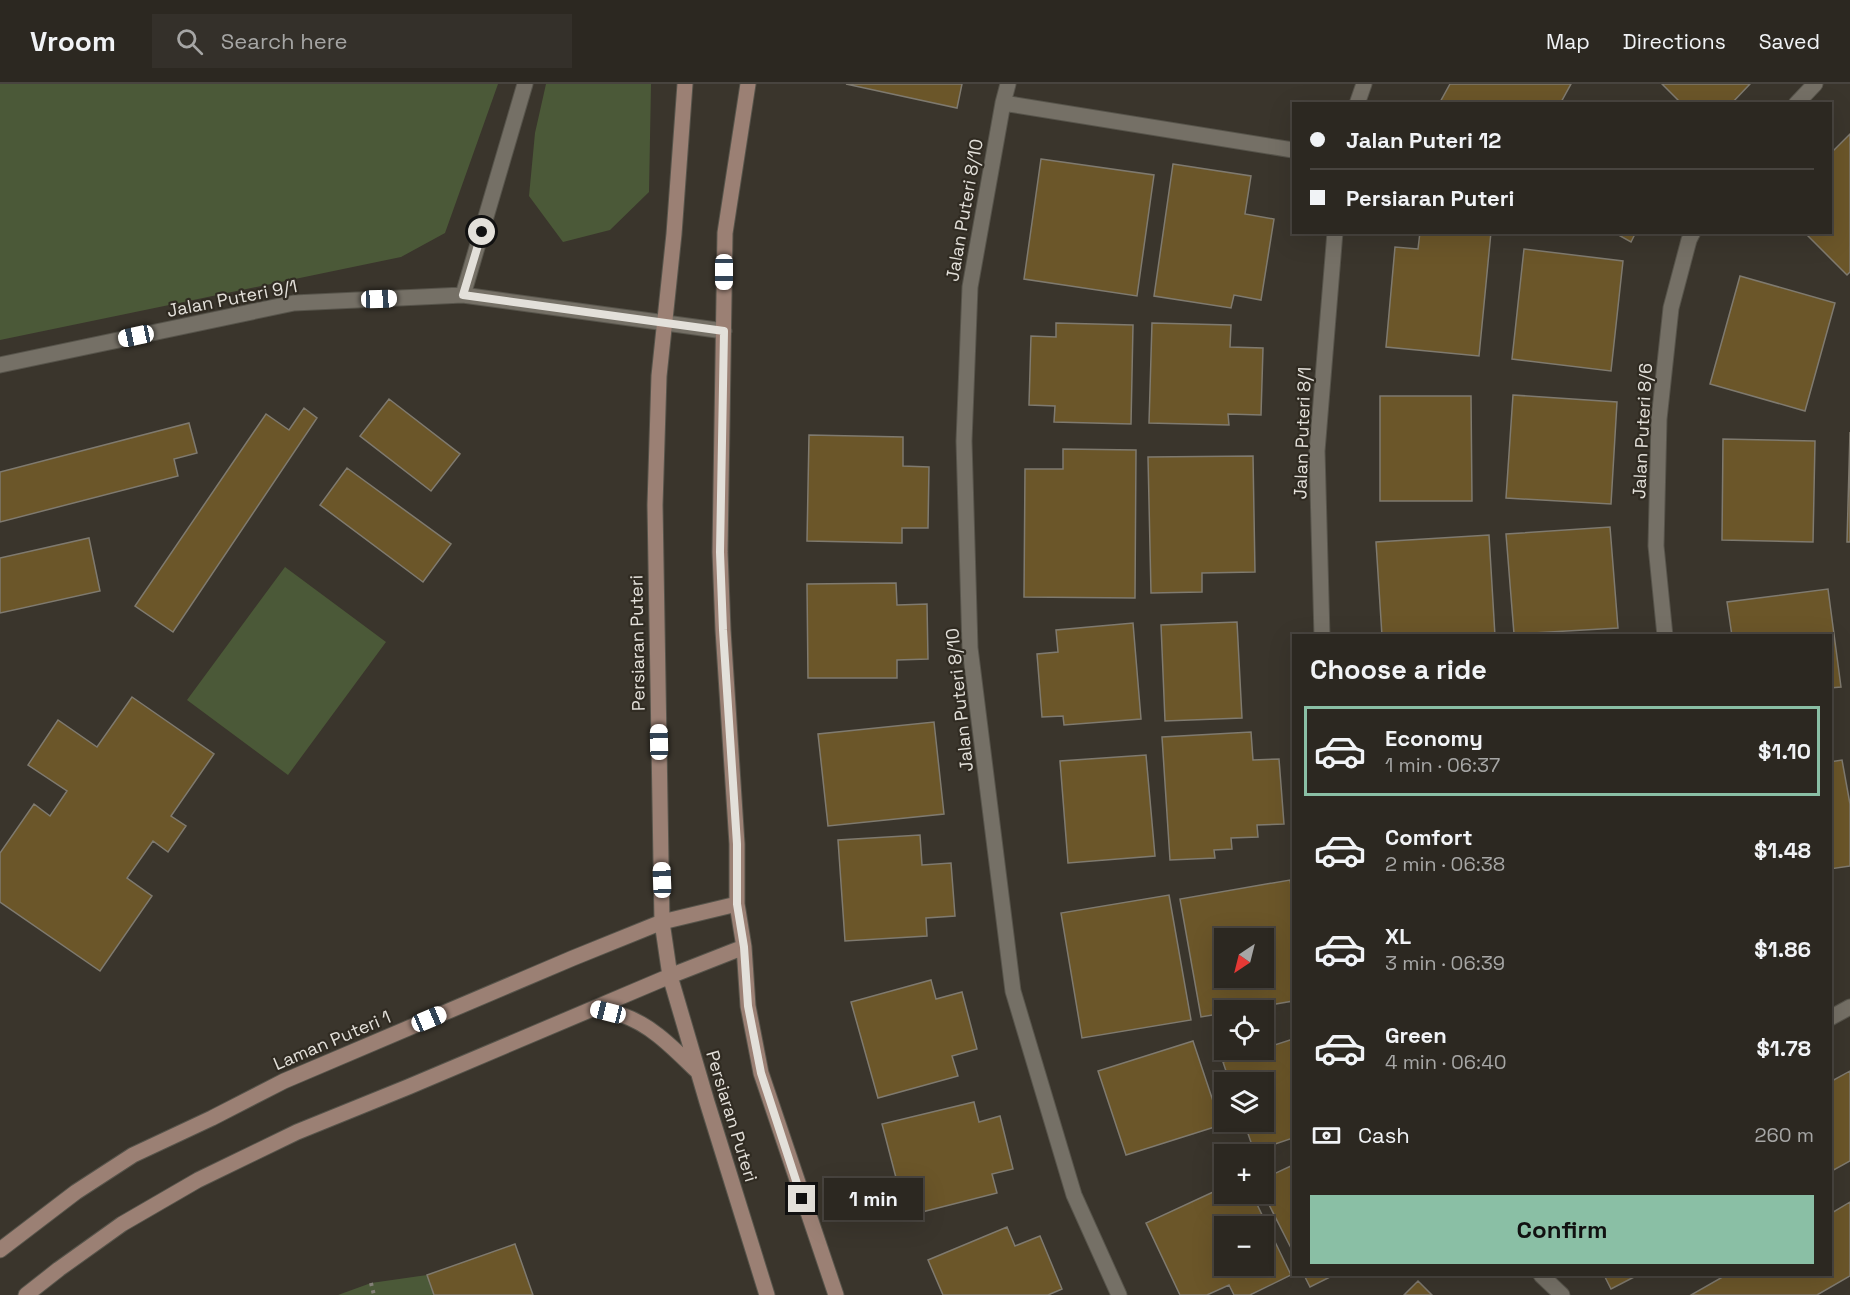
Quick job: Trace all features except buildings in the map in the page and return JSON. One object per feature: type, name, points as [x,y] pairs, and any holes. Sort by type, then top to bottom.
[{"type":"main road","name":"Persiaran Puteri","points":[[685,84],[674,234],[659,376],[655,505],[662,922],[670,976],[767,1295]]},
{"type":"main road","points":[[748,84],[725,233],[720,552],[737,844],[737,904],[744,947],[748,1006],[761,1073],[836,1295]]},
{"type":"main road","name":"Laman Puteri 1","points":[[0,1250],[76,1192],[133,1155],[284,1081],[662,922],[737,904]]},
{"type":"main road","points":[[26,1295],[122,1224],[198,1180],[297,1132],[744,947]]},
{"type":"main road","points":[[594,1009],[623,1016],[645,1026],[664,1040],[698,1072]]},
{"type":"street","points":[[463,295],[525,84]]},
{"type":"street","name":"Jalan Puteri 8/10","points":[[1008,84],[970,287],[964,441],[970,648],[1013,991],[1074,1195],[1119,1295]]},
{"type":"street","points":[[1359,102],[1364,84]]},
{"type":"street","points":[[1798,102],[1815,84]]},
{"type":"street","points":[[1003,103],[1292,150]]},
{"type":"street","name":"Jalan Puteri 8/1","points":[[1322,634],[1317,451],[1335,234]]},
{"type":"street","name":"Jalan Puteri 8/6","points":[[1665,634],[1656,546],[1659,419],[1671,308],[1692,234]]},
{"type":"street","name":"Jalan Puteri 9/1","points":[[0,365],[294,303],[463,295],[724,331]]},
{"type":"street","points":[[1832,1017],[1850,1007]]},
{"type":"street","points":[[1542,1276],[1562,1295]]},
{"type":"path","points":[[371,1283],[374,1295]]},
{"type":"green space","points":[[0,84],[498,84],[445,233],[401,257],[0,340]]},
{"type":"green space","points":[[546,84],[651,84],[649,192],[610,230],[563,242],[529,196],[535,133]]},
{"type":"green space","points":[[285,567],[386,642],[288,775],[187,700]]},
{"type":"green space","points":[[427,1275],[434,1295],[338,1295],[371,1283]]},
{"type":"route","points":[[482,232],[463,295],[724,331],[720,552],[737,844],[737,904],[744,947],[748,1006],[761,1073],[802,1199]]}]
